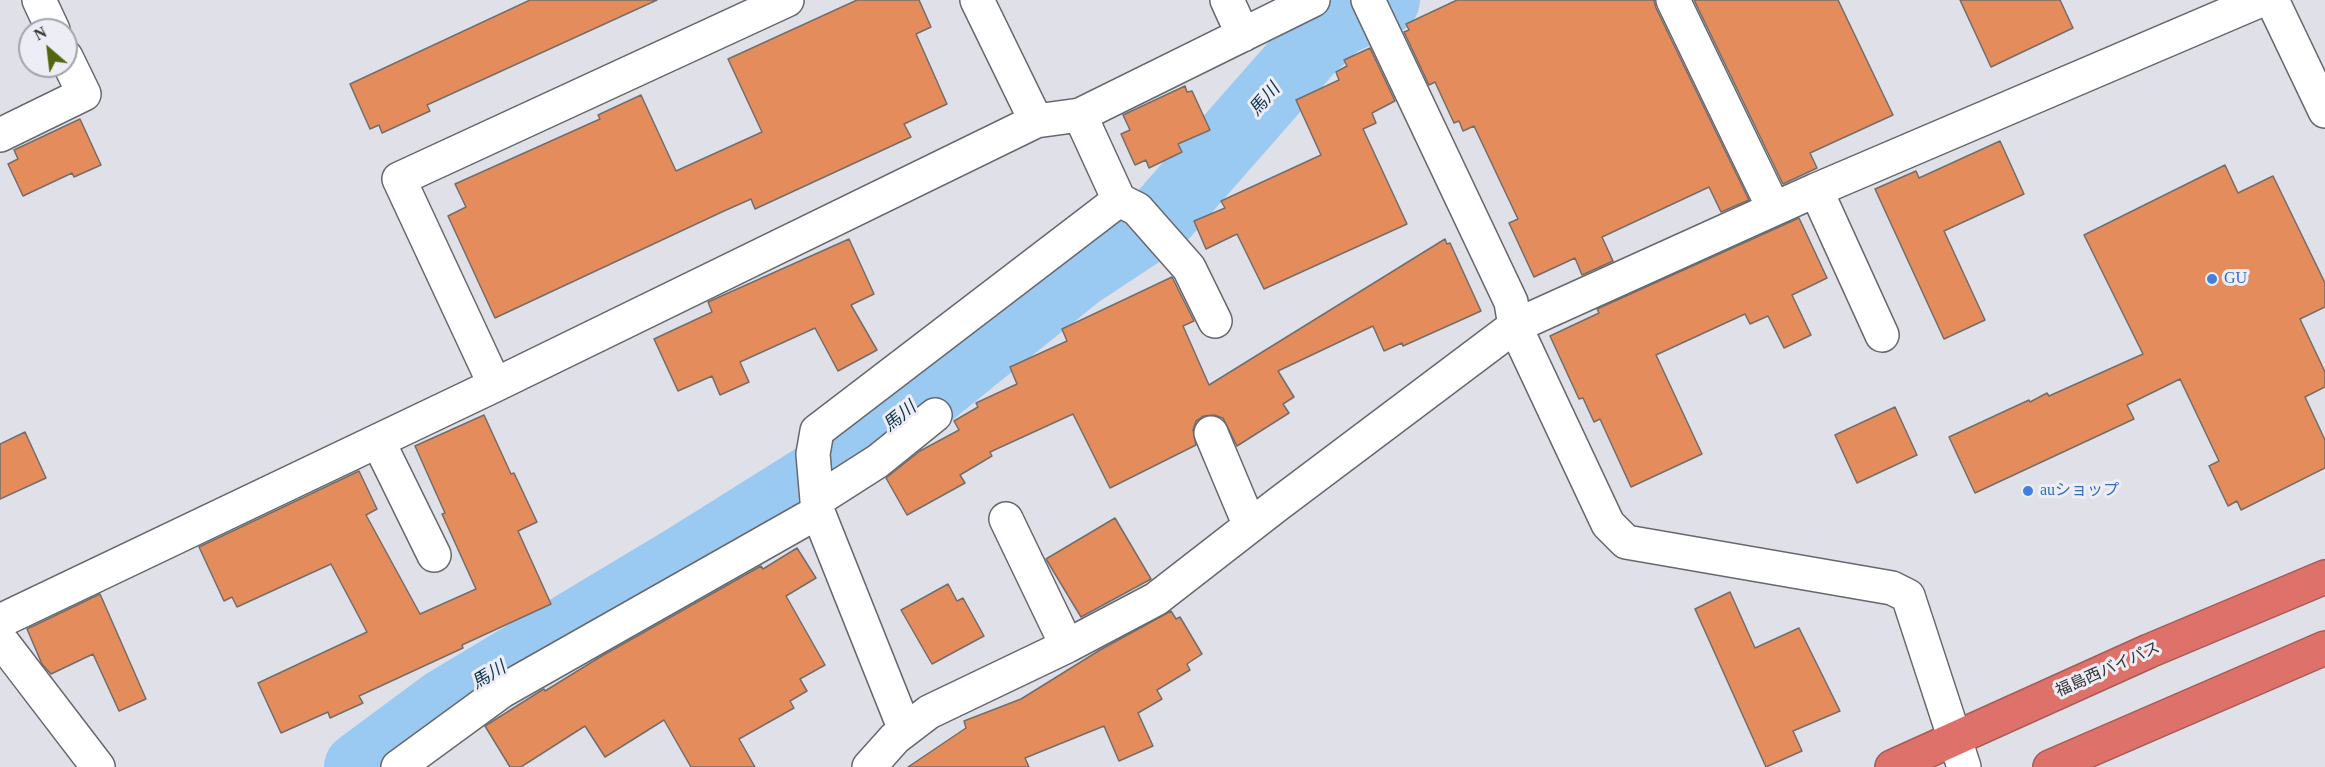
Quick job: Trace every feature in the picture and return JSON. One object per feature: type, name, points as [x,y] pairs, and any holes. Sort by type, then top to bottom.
[{"type":"highway","name":"福島西バイパス","points":[[1892,767],[1959,754],[2149,651],[2325,577]]},
{"type":"highway","points":[[2050,767],[2325,648]]},
{"type":"street","points":[[39,0],[47,18]]},
{"type":"street","points":[[495,385],[399,179],[787,0]]},
{"type":"street","points":[[977,0],[1036,121]]},
{"type":"street","points":[[1227,0],[1243,35]]},
{"type":"street","points":[[0,621],[495,385],[1036,121],[1080,115],[1313,0]]},
{"type":"street","points":[[1368,0],[1511,302],[1515,326],[1608,524],[1626,542],[1892,588],[1908,596],[1959,754]]},
{"type":"street","points":[[1674,0],[1774,209]]},
{"type":"street","points":[[869,767],[895,738],[930,712],[1067,646],[1156,599],[1515,326],[1816,190],[2261,0]]},
{"type":"street","points":[[2272,0],[2325,111]]},
{"type":"street","points":[[0,135],[84,94],[76,78]]},
{"type":"street","points":[[1080,115],[1128,205],[1189,268],[1215,321]]},
{"type":"street","points":[[1816,190],[1882,335]]},
{"type":"street","points":[[905,730],[817,501],[813,454],[817,431],[1128,205]]},
{"type":"street","points":[[398,767],[502,691],[817,501],[878,461],[935,415]]},
{"type":"street","points":[[1211,433],[1250,526]]},
{"type":"street","points":[[378,441],[434,555]]},
{"type":"street","points":[[1006,519],[1067,646]]},
{"type":"street","points":[[0,639],[98,767]]},
{"type":"building","points":[[530,0],[657,0],[427,105],[430,111],[382,133],[379,125],[370,129],[350,84]]},
{"type":"building","points":[[857,0],[919,0],[931,27],[916,34],[947,104],[904,124],[911,137],[755,209],[751,199],[495,318],[448,216],[466,207],[455,184],[600,119],[598,115],[641,95],[676,171],[762,132],[728,59]]},
{"type":"building","points":[[1457,0],[1654,0],[1749,200],[1721,212],[1709,187],[1602,237],[1613,261],[1582,275],[1575,258],[1534,277],[1509,223],[1518,219],[1474,126],[1463,131],[1459,121],[1454,123],[1435,82],[1429,85],[1404,32],[1409,30],[1406,24]]},
{"type":"building","points":[[1694,0],[1838,0],[1893,115],[1810,153],[1817,168],[1783,184]]},
{"type":"building","points":[[1960,0],[2060,0],[2073,28],[1991,67]]},
{"type":"building","points":[[1370,48],[1395,101],[1372,113],[1376,123],[1363,129],[1407,224],[1264,289],[1237,234],[1206,249],[1194,221],[1225,208],[1221,201],[1321,155],[1296,100],[1339,80],[1336,72],[1347,66],[1344,60]]},
{"type":"building","points":[[1185,86],[1187,92],[1192,91],[1210,130],[1178,144],[1182,152],[1149,168],[1146,160],[1135,165],[1121,134],[1130,130],[1123,115]]},
{"type":"building","points":[[80,119],[101,165],[74,177],[72,173],[23,196],[8,164],[18,159],[14,150]]},
{"type":"building","points":[[2000,141],[2024,194],[1944,231],[1985,320],[1944,339],[1875,189],[1916,171],[1919,178]]},
{"type":"building","points":[[2225,165],[2238,193],[2273,176],[2325,283],[2325,307],[2300,319],[2325,372],[2325,387],[2305,397],[2325,440],[2325,468],[2241,510],[2237,501],[2228,506],[2209,466],[2219,461],[2180,379],[2127,405],[2134,419],[1975,493],[1949,437],[2029,400],[2030,402],[2047,393],[2049,396],[2143,354],[2084,235]]},
{"type":"building","points":[[1799,218],[1827,278],[1792,295],[1811,335],[1784,348],[1768,316],[1750,324],[1745,314],[1656,355],[1702,454],[1631,487],[1600,419],[1594,422],[1583,398],[1579,399],[1550,336],[1599,313],[1597,309]]},
{"type":"building","points":[[849,239],[874,294],[851,305],[877,350],[838,371],[815,328],[740,362],[749,382],[720,395],[712,376],[678,391],[654,339],[712,312],[708,302]]},
{"type":"building","points":[[1445,239],[1447,244],[1450,243],[1481,311],[1403,346],[1402,343],[1384,351],[1373,326],[1278,371],[1294,397],[1283,404],[1289,413],[1237,446],[1223,418],[1214,415],[1204,416],[1196,421],[1193,430],[1196,445],[1110,488],[1073,414],[990,452],[992,456],[960,475],[965,483],[907,515],[886,478],[920,451],[959,430],[954,421],[978,407],[976,403],[1017,384],[1010,367],[1067,341],[1062,329],[1172,277],[1194,321],[1183,326],[1209,385]]},
{"type":"building","points":[[1895,407],[1917,455],[1857,483],[1835,435]]},
{"type":"building","points":[[484,415],[511,474],[514,473],[537,522],[518,531],[551,604],[359,696],[363,703],[330,718],[328,712],[281,733],[258,683],[367,632],[331,564],[237,607],[232,597],[224,601],[199,547],[359,471],[377,509],[366,515],[420,614],[476,589],[442,514],[445,513],[415,446]]},
{"type":"building","points":[[25,432],[46,478],[0,499],[0,444]]},
{"type":"building","points":[[1115,518],[1151,579],[1081,617],[1046,559]]},
{"type":"building","points":[[797,548],[816,578],[786,596],[825,665],[800,679],[807,691],[790,701],[794,708],[739,739],[755,767],[691,767],[664,720],[605,757],[585,726],[521,767],[510,767],[485,726],[600,657],[761,566],[763,569]]},
{"type":"building","points":[[948,584],[957,601],[963,598],[984,636],[932,664],[901,610]]},
{"type":"building","points":[[1730,592],[1755,648],[1799,628],[1840,711],[1793,731],[1802,751],[1766,767],[1695,609]]},
{"type":"building","points":[[100,594],[146,699],[119,711],[93,654],[51,674],[42,664],[27,629]]},
{"type":"building","points":[[1171,611],[1176,619],[1180,617],[1202,654],[1187,664],[1190,670],[1157,690],[1162,699],[1138,713],[1153,746],[1119,761],[1104,726],[1025,758],[1029,767],[908,767],[966,728],[964,721],[1021,699],[1100,650]]},
{"type":"waterway","name":"馬川","points":[[359,767],[444,704],[684,560],[858,451],[1079,273],[1158,221],[1309,49],[1338,22],[1385,0]]},
{"type":"place","name":"GU","points":[[2212,279]]},
{"type":"place","name":"auショップ","points":[[2028,491]]}]
